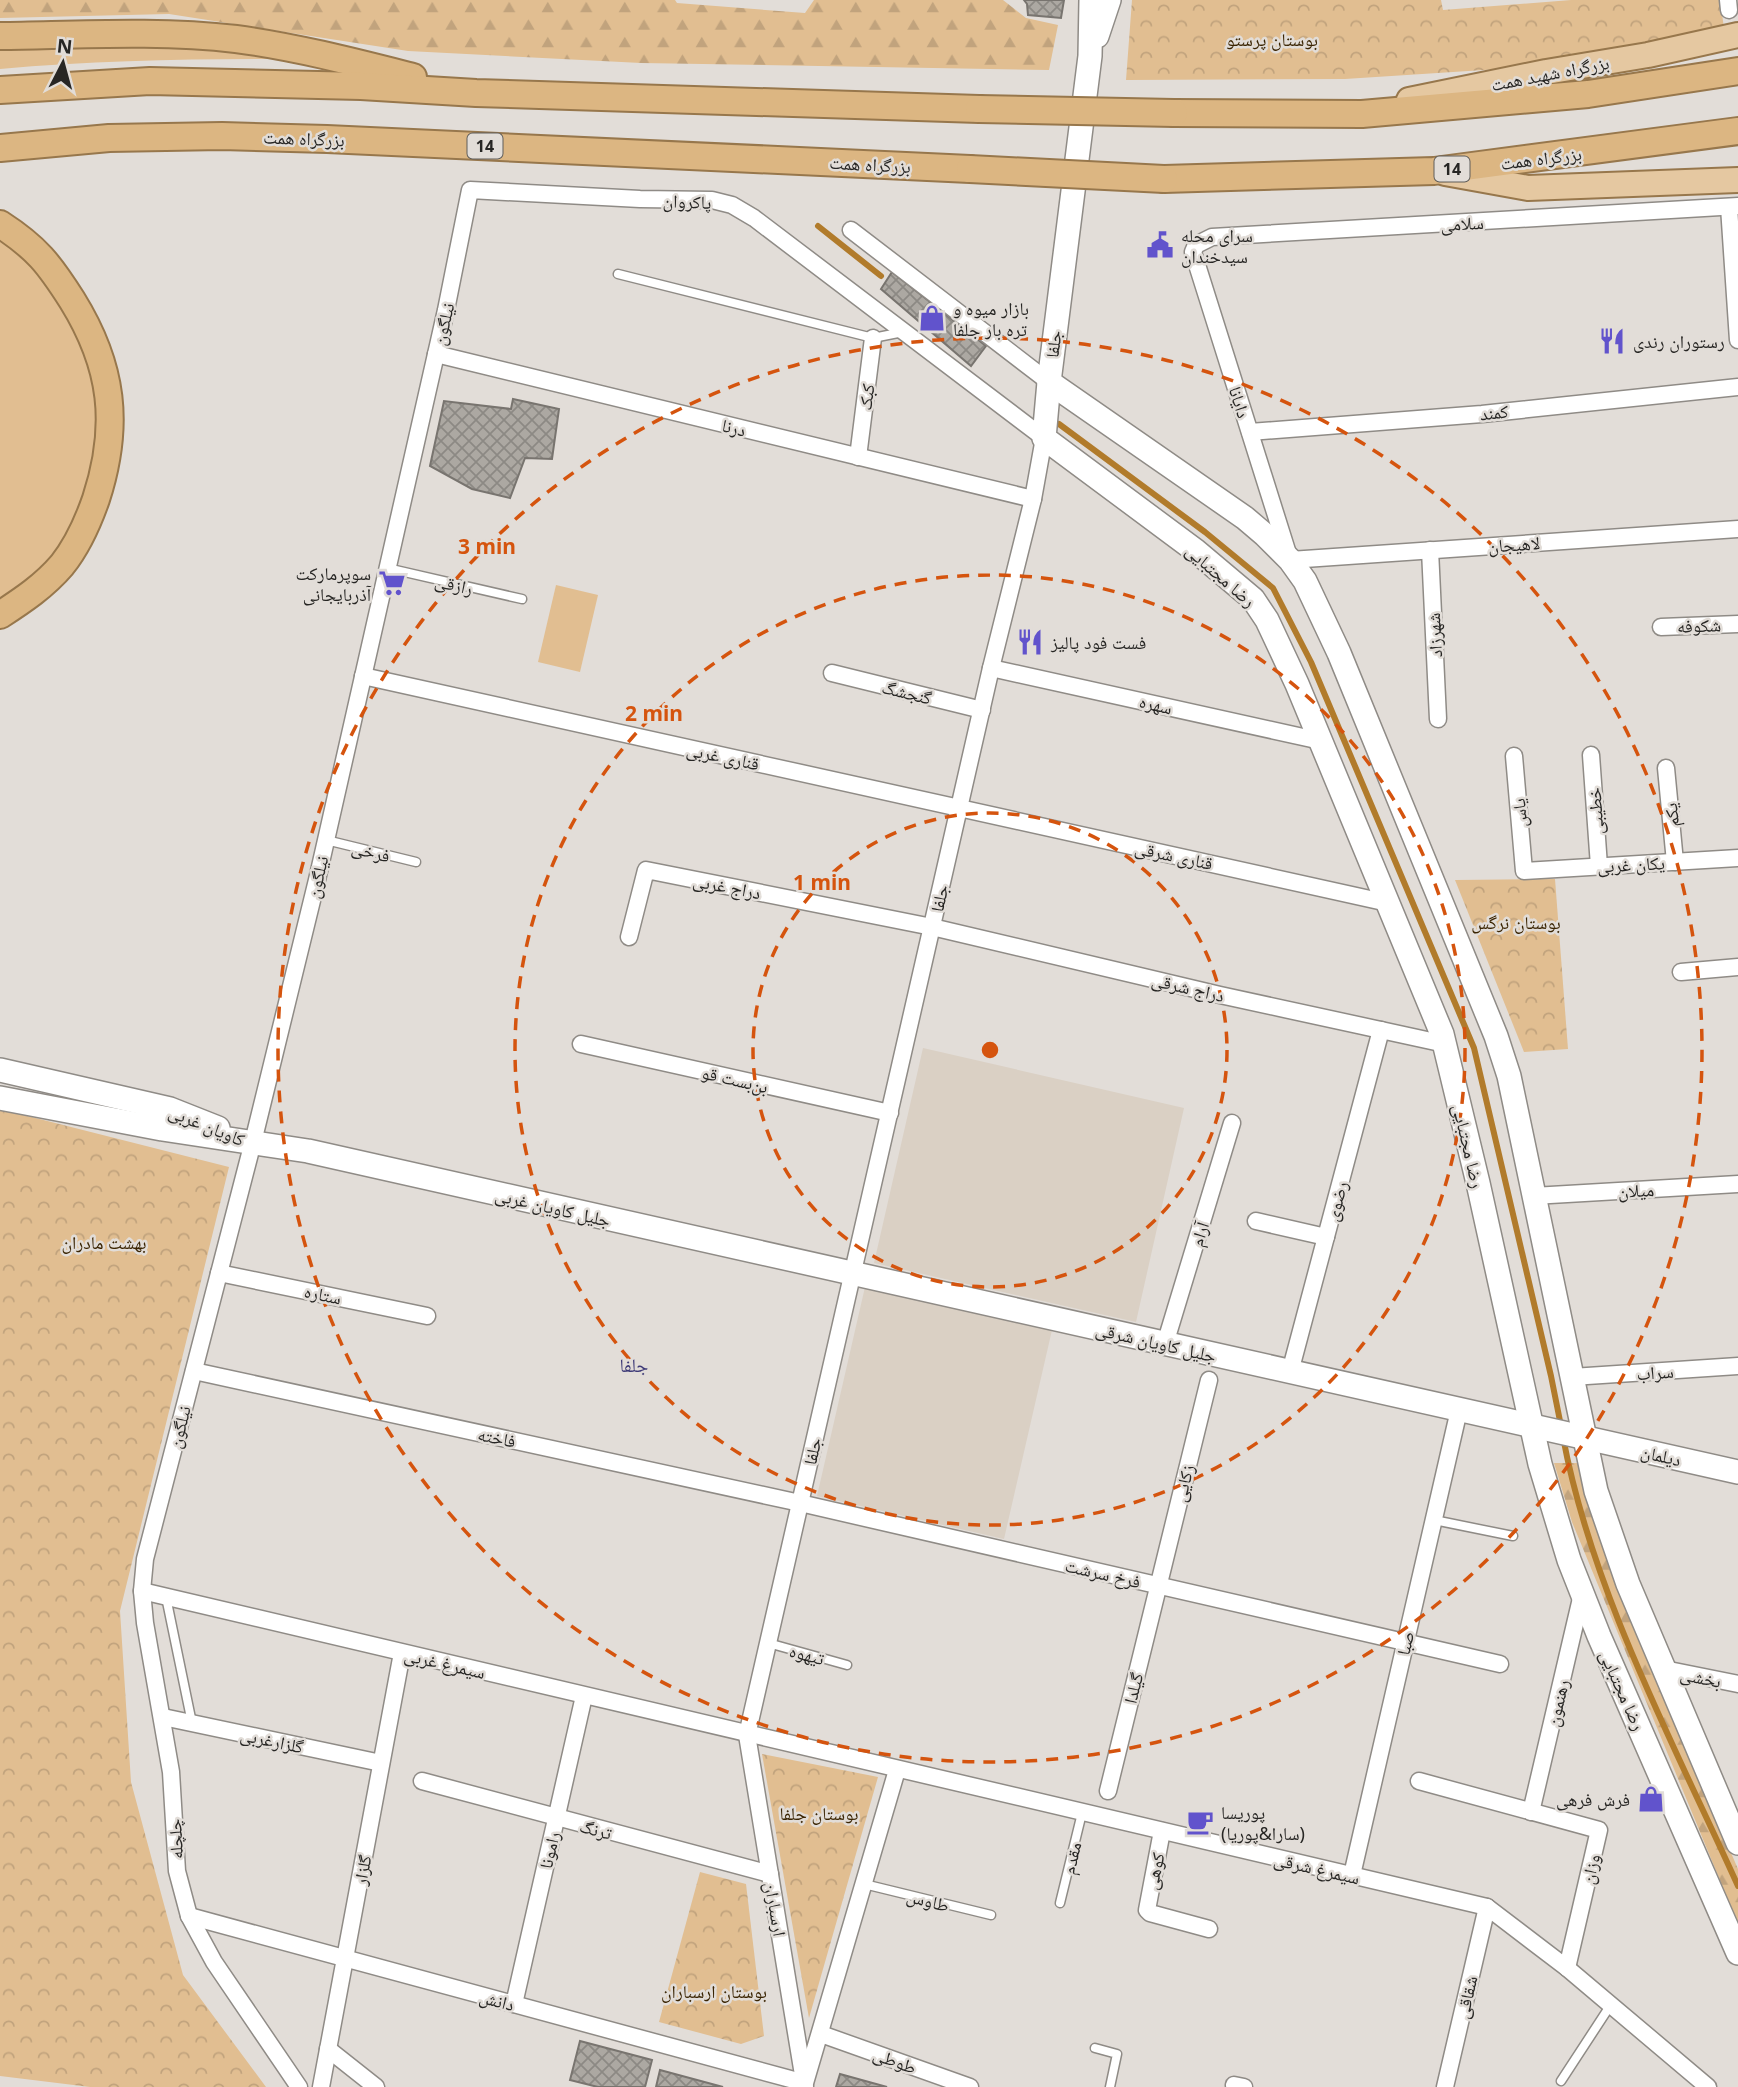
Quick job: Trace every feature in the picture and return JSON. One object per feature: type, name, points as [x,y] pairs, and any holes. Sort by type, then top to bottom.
[{"type":"highway","points":[[0,36],[159,34],[234,39],[302,49],[476,93]]},
{"type":"highway","points":[[0,90],[150,81],[361,86],[476,93],[979,109],[1362,114],[1588,94],[1738,71]]},
{"type":"highway","name":"بزرگراه همت","points":[[0,148],[109,138],[248,137],[1164,179],[1434,171],[1738,131]]},
{"type":"highway","points":[[0,224],[24,240],[50,265],[88,326],[107,380],[110,408],[105,464],[83,533],[62,564],[39,589],[0,615]]},
{"type":"main road","points":[[1090,56],[1091,0]]},
{"type":"main road","points":[[1090,56],[1109,0]]},
{"type":"main road","name":"بزرگراه شهید همت","points":[[1362,114],[1412,99],[1648,55],[1738,35]]},
{"type":"main road","name":"جلفا","points":[[1044,438],[1090,56]]},
{"type":"main road","points":[[1434,171],[1528,188],[1738,180]]},
{"type":"main road","points":[[1049,382],[1245,518],[1290,560],[1305,581],[1339,653],[1506,1064],[1590,1469],[1628,1584],[1738,1843]]},
{"type":"main road","name":"رضا مجتبایی","points":[[1044,438],[1196,551],[1253,599],[1267,620],[1321,741],[1445,1044],[1531,1426],[1551,1505],[1582,1594],[1738,1953]]},
{"type":"main road","name":"کاویان غربی","points":[[0,1070],[170,1109],[253,1142]]},
{"type":"main road","name":"کاویان غربی","points":[[0,1098],[162,1129],[253,1142]]},
{"type":"main road","name":"جلیل کاویان غربی","points":[[253,1142],[853,1274]]},
{"type":"main road","name":"جلیل کاویان شرقی","points":[[853,1274],[1531,1426]]},
{"type":"main road","name":"دیلمان","points":[[1531,1426],[1738,1472]]},
{"type":"street","name":"پاکروان","points":[[470,190],[712,200],[732,205],[754,218],[1044,438]]},
{"type":"street","name":"نیلگون","points":[[145,1559],[253,1142],[326,839],[436,354],[470,190]]},
{"type":"street","points":[[1733,206],[1738,340]]},
{"type":"street","name":"سلامی","points":[[1196,244],[1212,237],[1733,206]]},
{"type":"street","points":[[851,230],[1049,382]]},
{"type":"street","name":"دایانا","points":[[1196,244],[1194,262],[1290,560]]},
{"type":"street","name":"کبک","points":[[858,457],[873,338]]},
{"type":"street","name":"درنا","points":[[436,354],[1033,499]]},
{"type":"street","name":"کمند","points":[[1250,432],[1482,414],[1738,387]]},
{"type":"street","name":"جلفا","points":[[747,1735],[991,667],[1033,499],[1044,438]]},
{"type":"street","name":"لاهیجان","points":[[1290,560],[1738,529]]},
{"type":"street","name":"شهرزاد","points":[[1430,550],[1438,719]]},
{"type":"street","name":"شکوفه","points":[[1661,627],[1738,624]]},
{"type":"street","name":"سهره","points":[[991,667],[1321,741]]},
{"type":"street","name":"گنجشگ","points":[[832,673],[982,710]]},
{"type":"street","name":"قناری غربی","points":[[363,676],[959,808]]},
{"type":"street","name":"خطیبی","points":[[1591,755],[1599,866]]},
{"type":"street","name":"یاس","points":[[1514,756],[1524,871]]},
{"type":"street","name":"یکم","points":[[1666,768],[1675,862]]},
{"type":"street","name":"قناری شرقی","points":[[959,808],[1388,903]]},
{"type":"street","name":"یکان غربی","points":[[1524,871],[1738,858]]},
{"type":"street","name":"دراج غربی","points":[[629,937],[646,870],[932,928]]},
{"type":"street","name":"دراج شرقی","points":[[932,928],[1445,1044]]},
{"type":"street","points":[[1681,972],[1738,967]]},
{"type":"street","name":"رضوی","points":[[1290,1372],[1381,1030]]},
{"type":"street","name":"بن‌بست قو","points":[[581,1044],[890,1113]]},
{"type":"street","name":"آرام","points":[[1165,1344],[1232,1123]]},
{"type":"street","name":"میلان","points":[[1533,1195],[1738,1184]]},
{"type":"street","points":[[1256,1221],[1326,1237]]},
{"type":"street","name":"ستاره","points":[[219,1273],[427,1316]]},
{"type":"street","name":"سراب","points":[[1572,1377],[1738,1367]]},
{"type":"street","name":"فاخته","points":[[194,1370],[800,1503]]},
{"type":"street","name":"زکایی","points":[[1158,1585],[1209,1380]]},
{"type":"street","name":"صبا","points":[[1352,1875],[1459,1410]]},
{"type":"street","name":"فرخ سرشت","points":[[800,1503],[1500,1664]]},
{"type":"street","name":"چلچله","points":[[145,1559],[142,1591],[145,1623],[171,1772],[177,1871],[189,1916],[214,1962],[299,2087]]},
{"type":"street","name":"گیلدا","points":[[1108,1791],[1158,1585]]},
{"type":"street","name":"سیمرغ غربی","points":[[142,1591],[747,1735]]},
{"type":"street","name":"رهنمون","points":[[1531,1812],[1582,1594]]},
{"type":"street","name":"گلزار","points":[[321,2087],[402,1653]]},
{"type":"street","name":"بخشی","points":[[1664,1669],[1738,1684]]},
{"type":"street","name":"رامونا","points":[[514,2004],[584,1696]]},
{"type":"street","name":"گلزارغربی","points":[[163,1717],[382,1763]]},
{"type":"street","name":"سیمرغ شرقی","points":[[747,1735],[1487,1907],[1567,1968],[1708,2087]]},
{"type":"street","name":"ارسباران","points":[[747,1735],[805,2085]]},
{"type":"street","points":[[805,2085],[898,1769]]},
{"type":"street","name":"ترنگ","points":[[422,1781],[771,1874]]},
{"type":"street","name":"وزان","points":[[1419,1781],[1599,1830],[1567,1968]]},
{"type":"street","name":"کوهی","points":[[1162,1831],[1147,1910],[1209,1929]]},
{"type":"street","name":"شقاقی","points":[[1445,2087],[1487,1907]]},
{"type":"street","name":"دانش","points":[[189,1916],[805,2085]]},
{"type":"street","name":"طوطی","points":[[821,2034],[946,2083],[970,2087]]},
{"type":"street","points":[[328,2049],[376,2087]]},
{"type":"lane","points":[[618,274],[873,338],[903,332]]},
{"type":"lane","name":"رازقی","points":[[387,568],[522,599]]},
{"type":"lane","name":"فرخی","points":[[326,839],[416,862]]},
{"type":"lane","points":[[1434,1520],[1513,1536]]},
{"type":"lane","points":[[166,1597],[192,1723]]},
{"type":"lane","name":"تیهوه","points":[[768,1643],[847,1665]]},
{"type":"lane","name":"مقدم","points":[[1060,1903],[1082,1813]]},
{"type":"lane","name":"طاوس","points":[[864,1884],[991,1915]]},
{"type":"lane","points":[[1561,2081],[1610,2006]]},
{"type":"lane","points":[[1095,2048],[1117,2054],[1110,2087]]},
{"type":"shaded area","points":[[923,1048],[1184,1108],[1136,1322],[874,1263]]},
{"type":"shaded area","points":[[865,1287],[1052,1330],[1004,1539],[817,1496]]},
{"type":"green space","points":[[0,0],[675,0],[677,3],[805,13],[814,0],[1003,0],[1026,18],[1058,25],[1049,70],[641,63],[408,51],[169,14],[0,18]]},
{"type":"green space","name":"بوستان پرستو","points":[[1132,0],[1441,0],[1443,10],[1571,0],[1720,0],[1724,28],[1515,68],[1345,79],[1126,80]]},
{"type":"green space","points":[[86,45],[155,45],[298,59],[149,61],[0,69],[0,50]]},
{"type":"green space","points":[[0,234],[52,283],[96,369],[97,470],[59,554],[0,603]]},
{"type":"green space","points":[[556,585],[598,595],[580,672],[538,662]]},
{"type":"green space","name":"بوستان نرگس","points":[[1555,879],[1568,1049],[1524,1052],[1455,880]]},
{"type":"green space","name":"بهشت مادران","points":[[0,1109],[229,1167],[120,1611],[131,1782],[183,1975],[266,2087],[90,2087],[0,2076]]},
{"type":"green space","points":[[1554,1463],[1579,1463],[1689,1755],[1738,1869],[1738,1924],[1572,1522]]},
{"type":"green space","name":"بوستان جلفا","points":[[762,1754],[878,1777],[809,2018]]},
{"type":"green space","name":"بوستان ارسباران","points":[[700,1872],[746,1884],[764,2036],[741,2044],[659,2022]]},
{"type":"building","points":[[1024,0],[1064,0],[1061,18],[1028,15]]},
{"type":"building","name":"بازار میوه و تره بار جلفا","points":[[892,272],[986,346],[971,366],[881,289]]},
{"type":"building","points":[[513,399],[559,409],[552,459],[525,458],[510,498],[472,489],[430,466],[444,401],[511,409]]},
{"type":"building","points":[[580,2041],[652,2060],[645,2087],[598,2087],[570,2080]]},
{"type":"building","points":[[660,2070],[723,2087],[656,2087]]},
{"type":"building","points":[[840,2074],[887,2087],[836,2087]]},
{"type":"waterway","points":[[818,226],[881,276]]},
{"type":"waterway","points":[[1059,424],[1205,532],[1273,588],[1311,662],[1474,1048],[1561,1426]]},
{"type":"waterway","points":[[1563,1437],[1576,1495],[1614,1609],[1662,1722],[1738,1886]]},
{"type":"place","name":"سرای محله سیدخندان","points":[[1160,245]]},
{"type":"place","name":"بازار میوه و تره بار جلفا","points":[[932,318]]},
{"type":"place","name":"رستوران رندی","points":[[1612,341]]},
{"type":"place","name":"سوپرمارکت آذربایجانی","points":[[392,583]]},
{"type":"place","name":"فست فود پالیز","points":[[1030,642]]},
{"type":"place","name":"فرش فرهی","points":[[1651,1799]]},
{"type":"place","name":"پوریسا (سارا&پوریا)","points":[[1200,1822]]},
{"type":"district","name":"جلفا","points":[[634,1365]]}]
